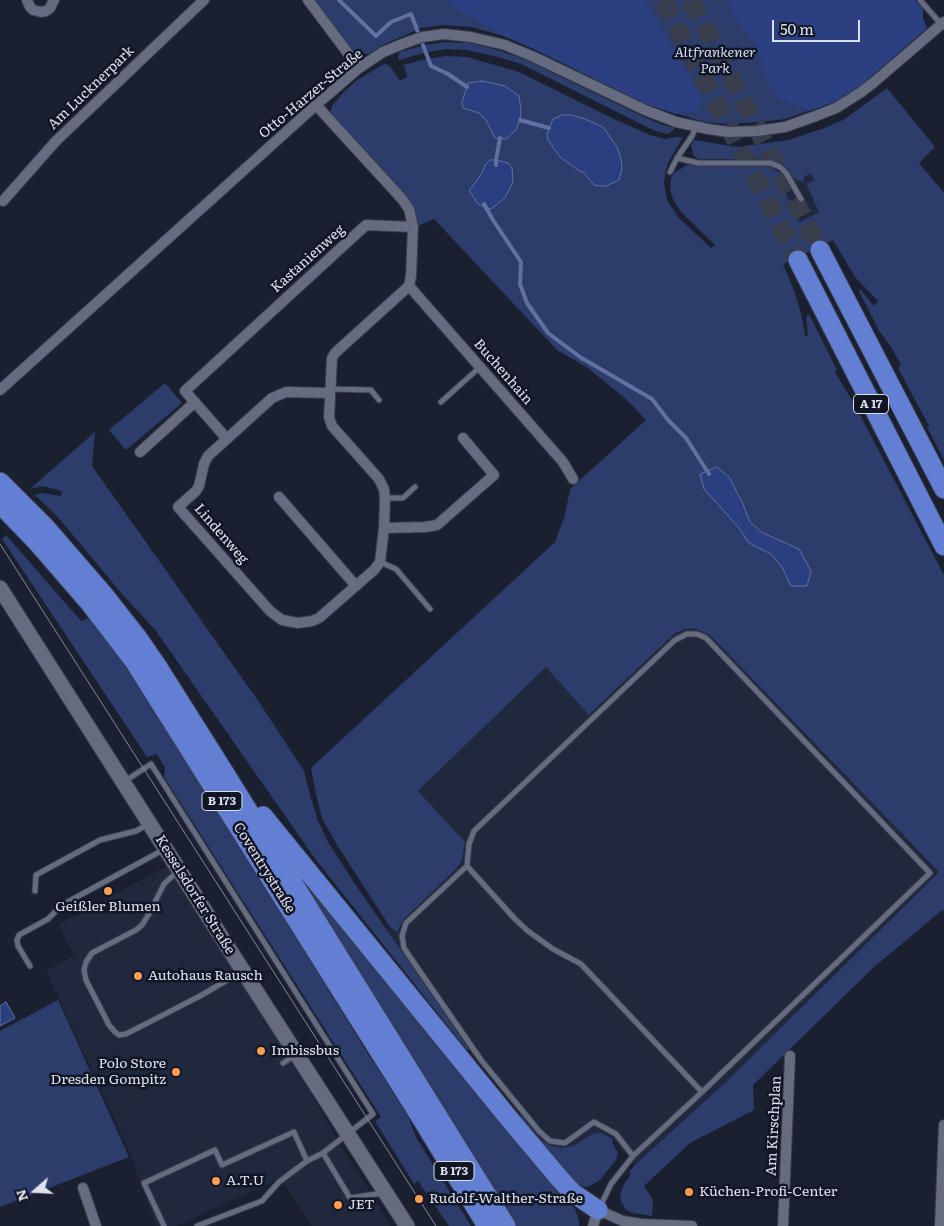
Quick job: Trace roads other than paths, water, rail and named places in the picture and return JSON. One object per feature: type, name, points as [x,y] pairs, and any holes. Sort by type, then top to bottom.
[{"type":"highway","name":"A 17","points":[[820,250],[944,489]]},
{"type":"highway","name":"A 17","points":[[798,260],[944,546]]},
{"type":"highway","name":"B 173","points":[[0,482],[46,528],[104,595],[159,669],[506,1226]]},
{"type":"highway","name":"Coventrystraße","points":[[0,504],[89,602],[134,660],[487,1226]]},
{"type":"highway","points":[[224,772],[262,814],[499,1106],[560,1179],[596,1218]]},
{"type":"street","points":[[27,0],[33,10],[41,12],[50,8],[54,0]]},
{"type":"street","name":"Am Lucknerpark","points":[[2,201],[56,141],[204,0]]},
{"type":"street","points":[[308,0],[359,68]]},
{"type":"street","name":"Otto-Harzer-Straße","points":[[0,390],[316,105],[359,68],[387,50],[422,37],[444,34],[471,37],[505,45],[534,57],[645,110],[676,122],[729,132],[757,131],[786,126],[836,108],[874,84],[942,24]]},
{"type":"street","points":[[279,497],[356,586],[380,562],[384,528],[384,489],[379,479],[332,426],[329,417],[332,358],[335,353],[409,286],[414,227],[409,209],[402,199],[316,105]]},
{"type":"street","name":"Kastanienweg","points":[[195,402],[185,391],[366,225],[414,227]]},
{"type":"street","name":"Buchenhain","points":[[409,286],[563,462],[573,480]]},
{"type":"street","name":"Lindenweg","points":[[330,391],[286,392],[272,398],[208,456],[204,464],[199,486],[178,507],[270,611],[282,620],[298,623],[319,618],[356,586]]},
{"type":"street","points":[[140,452],[195,402],[227,439]]},
{"type":"street","points":[[384,528],[437,525],[494,475],[463,438]]},
{"type":"street","name":"Kesselsdorfer Straße","points":[[0,588],[243,971],[408,1226]]},
{"type":"street","name":"Am Kirschplan","points":[[783,1226],[790,1056]]},
{"type":"street","points":[[940,1226],[944,1125]]},
{"type":"street","points":[[83,1188],[96,1226]]},
{"type":"street","points":[[596,1218],[641,1224],[692,1226]]},
{"type":"lane","points":[[920,0],[942,24]]},
{"type":"lane","points":[[670,172],[696,127]]},
{"type":"lane","points":[[677,158],[698,163],[770,163],[780,167],[786,173],[800,199]]},
{"type":"lane","points":[[441,402],[480,367]]},
{"type":"lane","points":[[330,391],[371,390],[379,400]]},
{"type":"lane","points":[[385,498],[403,498],[415,487]]},
{"type":"lane","points":[[380,562],[396,569],[430,609]]},
{"type":"lane","points":[[596,1218],[611,1184],[633,1156],[930,873],[706,638],[697,634],[688,634],[675,640],[474,832],[470,844],[468,866],[406,923],[402,936],[404,948],[481,1060],[539,1131],[550,1141],[564,1142],[594,1122],[616,1134],[633,1156]]},
{"type":"lane","points":[[123,782],[151,764],[373,1114],[323,1152],[278,1182],[262,1201],[197,1226]]},
{"type":"lane","points":[[35,891],[36,875],[100,840],[136,831],[149,823]]},
{"type":"lane","points":[[30,966],[18,946],[17,940],[19,935],[48,919],[62,905],[165,848]]},
{"type":"lane","points":[[468,866],[528,931],[553,949],[581,964],[702,1092]]},
{"type":"lane","points":[[180,870],[164,884],[150,914],[142,925],[92,953],[86,962],[84,970],[86,980],[109,1025],[117,1033],[121,1035],[126,1034],[200,996],[243,971]]},
{"type":"lane","points":[[283,1063],[297,1054]]},
{"type":"lane","points":[[164,1226],[144,1183],[215,1150],[222,1165],[294,1132],[307,1161]]},
{"type":"lane","points":[[323,1152],[350,1198],[386,1193]]},
{"type":"waterway","points":[[339,0],[376,36],[391,22],[411,14],[431,66],[448,74],[467,87]]},
{"type":"waterway","points":[[520,120],[549,128]]},
{"type":"waterway","points":[[496,165],[500,138]]},
{"type":"waterway","points":[[484,204],[521,262],[520,284],[527,303],[548,333],[580,357],[652,399],[668,420],[686,438],[709,474]]},
{"type":"tunnel","points":[[663,0],[798,260]]},
{"type":"tunnel","points":[[691,0],[820,250]]},
{"type":"tram line","points":[[0,544],[436,1226]]},
{"type":"place","name":"Geißler Blumen","points":[[108,891]]},
{"type":"place","name":"Autohaus Rausch","points":[[138,976]]},
{"type":"place","name":"Imbissbus","points":[[261,1051]]},
{"type":"place","name":"Polo Store Dresden Gompitz","points":[[176,1072]]},
{"type":"place","name":"A.T.U","points":[[216,1181]]},
{"type":"place","name":"Küchen-Profi-Center","points":[[689,1192]]},
{"type":"place","name":"Rudolf-Walther-Straße","points":[[419,1199]]},
{"type":"place","name":"JET","points":[[338,1205]]},
{"type":"park label","name":"Altfrankener Park","points":[[715,62]]}]
